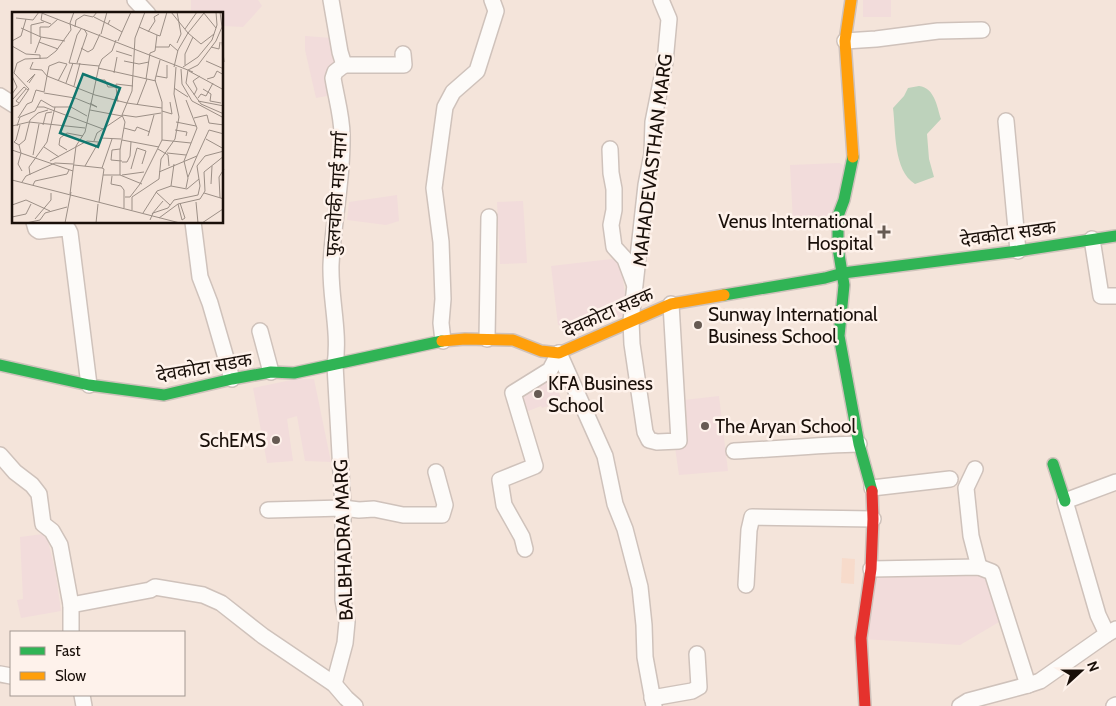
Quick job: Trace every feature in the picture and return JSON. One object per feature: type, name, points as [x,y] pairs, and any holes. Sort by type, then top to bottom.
[{"type":"main road","points":[[851,0],[845,41],[852,161],[844,200],[838,216],[838,248],[844,285],[839,336],[859,444],[872,488],[872,570],[861,638],[864,706]]},
{"type":"main road","name":"देवकोटा सडक","points":[[0,365],[89,385],[140,394],[164,394],[182,392],[232,379],[271,372],[294,373],[443,342],[487,339],[513,340],[541,351],[559,353],[671,304],[826,278],[843,273],[1018,251],[1092,238],[1116,236]]},
{"type":"main road","points":[[1051,461],[1064,501]]},
{"type":"street","points":[[135,0],[146,12]]},
{"type":"street","points":[[331,0],[344,65],[404,65],[403,54]]},
{"type":"street","points":[[443,342],[440,242],[434,188],[445,107],[453,92],[477,71],[496,11],[492,0]]},
{"type":"street","name":"MAHADEVASTHAN MARG","points":[[662,0],[669,20],[665,62],[653,122],[652,154],[646,185],[631,321],[632,344],[645,432],[649,440],[657,442],[679,441],[671,304]]},
{"type":"street","points":[[845,41],[876,40],[938,31],[982,30]]},
{"type":"street","name":"फुलचोकी माई मार्ग","points":[[335,365],[337,348],[331,289],[331,264],[339,197],[342,136],[341,118],[333,78],[335,72],[344,65]]},
{"type":"street","points":[[0,96],[12,103]]},
{"type":"street","points":[[1006,121],[1018,251]]},
{"type":"street","points":[[610,149],[614,189],[614,210],[611,225],[614,247],[625,258],[636,288]]},
{"type":"street","points":[[487,339],[489,217]]},
{"type":"street","points":[[34,224],[36,230],[39,231],[65,228],[70,233],[89,385]]},
{"type":"street","points":[[193,224],[200,277],[210,303],[232,379]]},
{"type":"street","points":[[1092,238],[1101,296],[1116,296]]},
{"type":"street","points":[[260,330],[271,372]]},
{"type":"street","points":[[525,549],[522,537],[504,505],[500,480],[535,466],[513,393],[550,370],[559,353]]},
{"type":"street","points":[[559,353],[605,456],[615,504],[625,529],[640,587],[645,657],[653,702],[692,691],[699,687],[698,654]]},
{"type":"street","name":"BALBHADRA MARG","points":[[334,684],[345,644],[347,622],[343,600],[343,508],[335,365]]},
{"type":"street","points":[[734,451],[859,444]]},
{"type":"street","points":[[0,455],[39,494],[43,524],[52,531],[60,545],[71,605],[72,631]]},
{"type":"street","points":[[975,469],[966,488],[971,536],[979,567]]},
{"type":"street","points":[[268,510],[343,508],[374,509],[404,515],[442,515],[445,504],[436,472]]},
{"type":"street","points":[[872,488],[950,479]]},
{"type":"street","points":[[960,706],[968,701],[1028,686],[1040,681],[1112,631],[1098,615],[1064,501],[1116,482]]},
{"type":"street","points":[[746,585],[749,530],[752,517],[873,519]]},
{"type":"street","points":[[872,570],[979,567],[992,572],[1028,686]]},
{"type":"street","points":[[71,605],[150,590],[155,587],[203,595],[221,603],[263,636],[334,684],[355,706]]},
{"type":"shaded area","points":[[191,0],[258,0],[262,6],[243,27],[224,26],[224,12],[191,12]]},
{"type":"shaded area","points":[[863,0],[891,0],[891,17],[863,17]]},
{"type":"shaded area","points":[[305,36],[332,38],[340,67],[338,94],[316,98],[305,50]]},
{"type":"shaded area","points":[[839,163],[853,169],[834,225],[793,222],[790,165]]},
{"type":"shaded area","points":[[397,195],[399,221],[386,225],[347,220],[349,202]]},
{"type":"shaded area","points":[[523,201],[527,263],[500,264],[497,202]]},
{"type":"shaded area","points":[[620,258],[628,316],[558,325],[551,266]]},
{"type":"shaded area","name":"KFA Business School","points":[[554,377],[562,402],[542,408],[541,406],[521,414],[520,389]]},
{"type":"shaded area","points":[[296,379],[314,379],[331,462],[305,461],[297,416],[287,419],[293,461],[267,463],[253,388]]},
{"type":"shaded area","name":"The Aryan School","points":[[719,396],[728,471],[679,475],[674,440],[688,438],[684,400]]},
{"type":"shaded area","points":[[43,534],[48,541],[55,569],[61,611],[21,618],[17,600],[23,599],[20,537]]},
{"type":"shaded area","points":[[842,558],[855,559],[854,584],[841,583]]},
{"type":"shaded area","points":[[874,573],[989,575],[999,622],[960,645],[863,639]]},
{"type":"green space","points":[[919,86],[929,90],[932,94],[941,119],[927,134],[929,159],[934,177],[915,184],[908,178],[899,160],[893,108],[904,96],[908,88]]},
{"type":"traffic: fast","points":[[853,157],[844,200],[838,216],[838,248],[844,285],[839,336],[859,444],[872,491]]},
{"type":"traffic: fast","points":[[724,295],[825,278],[843,273],[1018,251],[1116,236]]},
{"type":"traffic: fast","points":[[0,365],[89,385],[164,395],[271,372],[294,373],[442,341]]},
{"type":"traffic: fast","points":[[1053,464],[1065,501]]},
{"type":"traffic: slow","points":[[851,0],[845,41],[853,157]]},
{"type":"traffic: slow","points":[[442,341],[465,339],[513,340],[541,351],[559,353],[671,304],[724,295]]},
{"type":"traffic: jam","points":[[865,706],[861,638],[871,569],[872,491]]},
{"type":"place","name":"Venus International Hospital","points":[[884,232]]},
{"type":"place","name":"Sunway International Business School","points":[[698,325]]},
{"type":"place","name":"KFA Business School","points":[[538,394]]},
{"type":"place","name":"The Aryan School","points":[[705,426]]},
{"type":"place","name":"SchEMS","points":[[276,440]]}]
